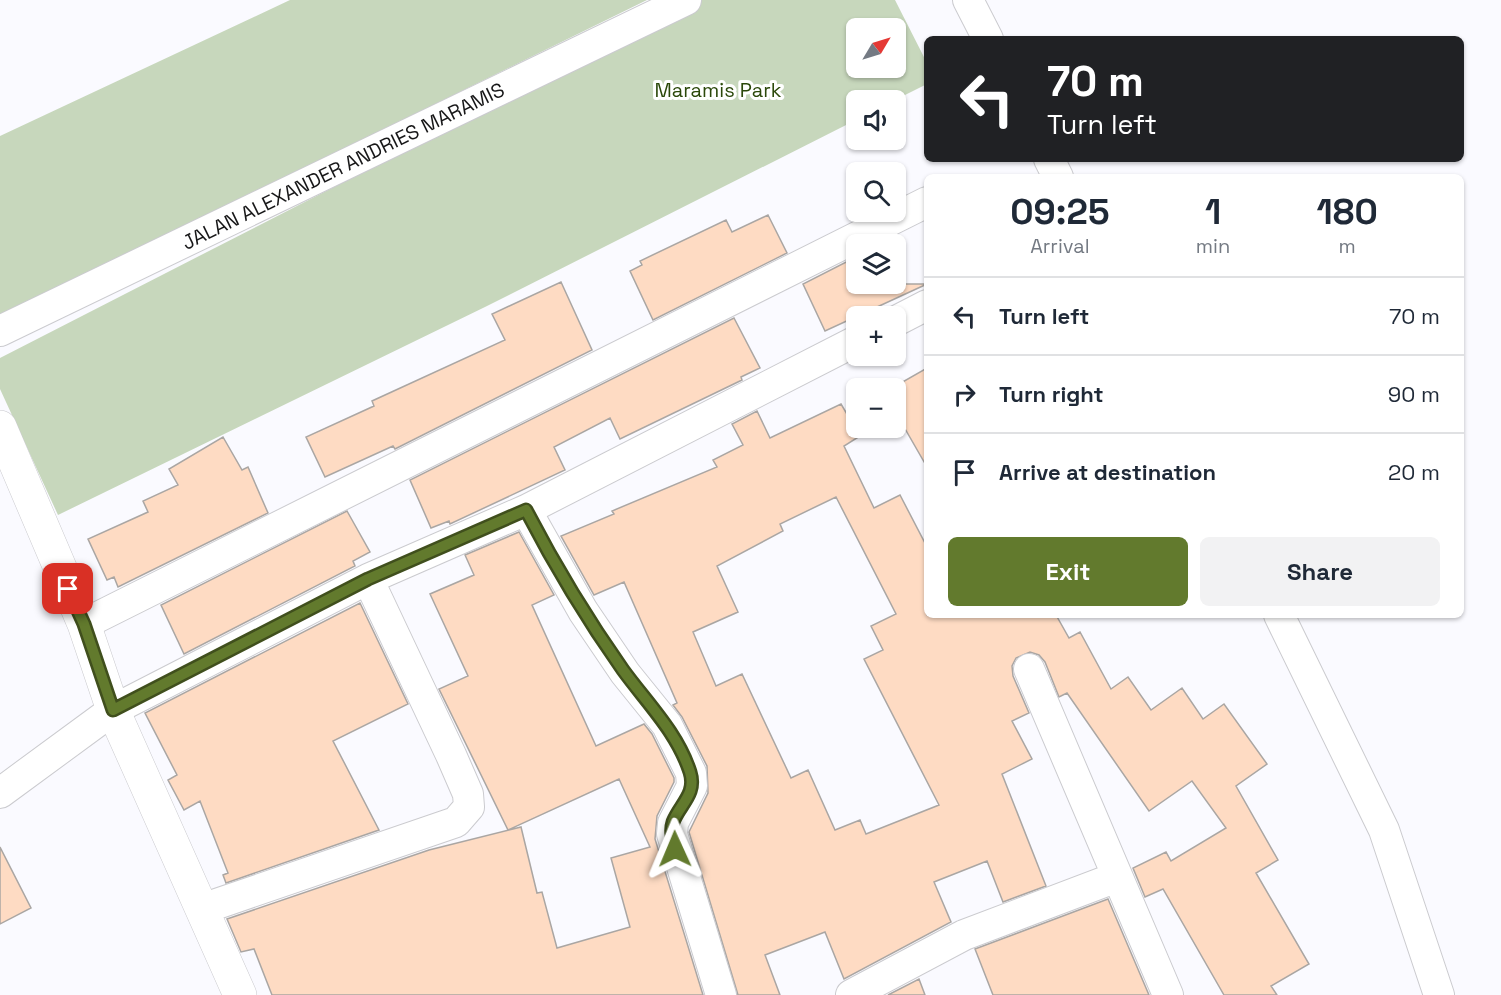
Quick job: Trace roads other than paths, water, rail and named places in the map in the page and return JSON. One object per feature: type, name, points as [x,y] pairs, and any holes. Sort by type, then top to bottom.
[{"type":"main road","points":[[0,427],[84,624],[113,710],[240,995]]},
{"type":"street","name":"JALAN ALEXANDER ANDRIES MARAMIS","points":[[0,331],[686,0]]},
{"type":"street","points":[[968,0],[986,36]]},
{"type":"street","points":[[84,624],[924,204]]},
{"type":"street","points":[[906,316],[924,307]]},
{"type":"street","points":[[0,793],[113,710],[368,579],[526,510],[846,346]]},
{"type":"street","points":[[526,510],[583,611],[625,673],[667,725],[690,773],[692,786],[673,823],[672,834],[721,995]]},
{"type":"street","points":[[202,909],[456,822],[469,807],[468,794],[451,755],[368,579]]},
{"type":"street","points":[[1280,618],[1384,830],[1439,995]]},
{"type":"street","points":[[1029,669],[1168,995]]},
{"type":"street","points":[[851,995],[964,935],[1117,877]]},
{"type":"park label","name":"Maramis Park","points":[[718,90]]}]
